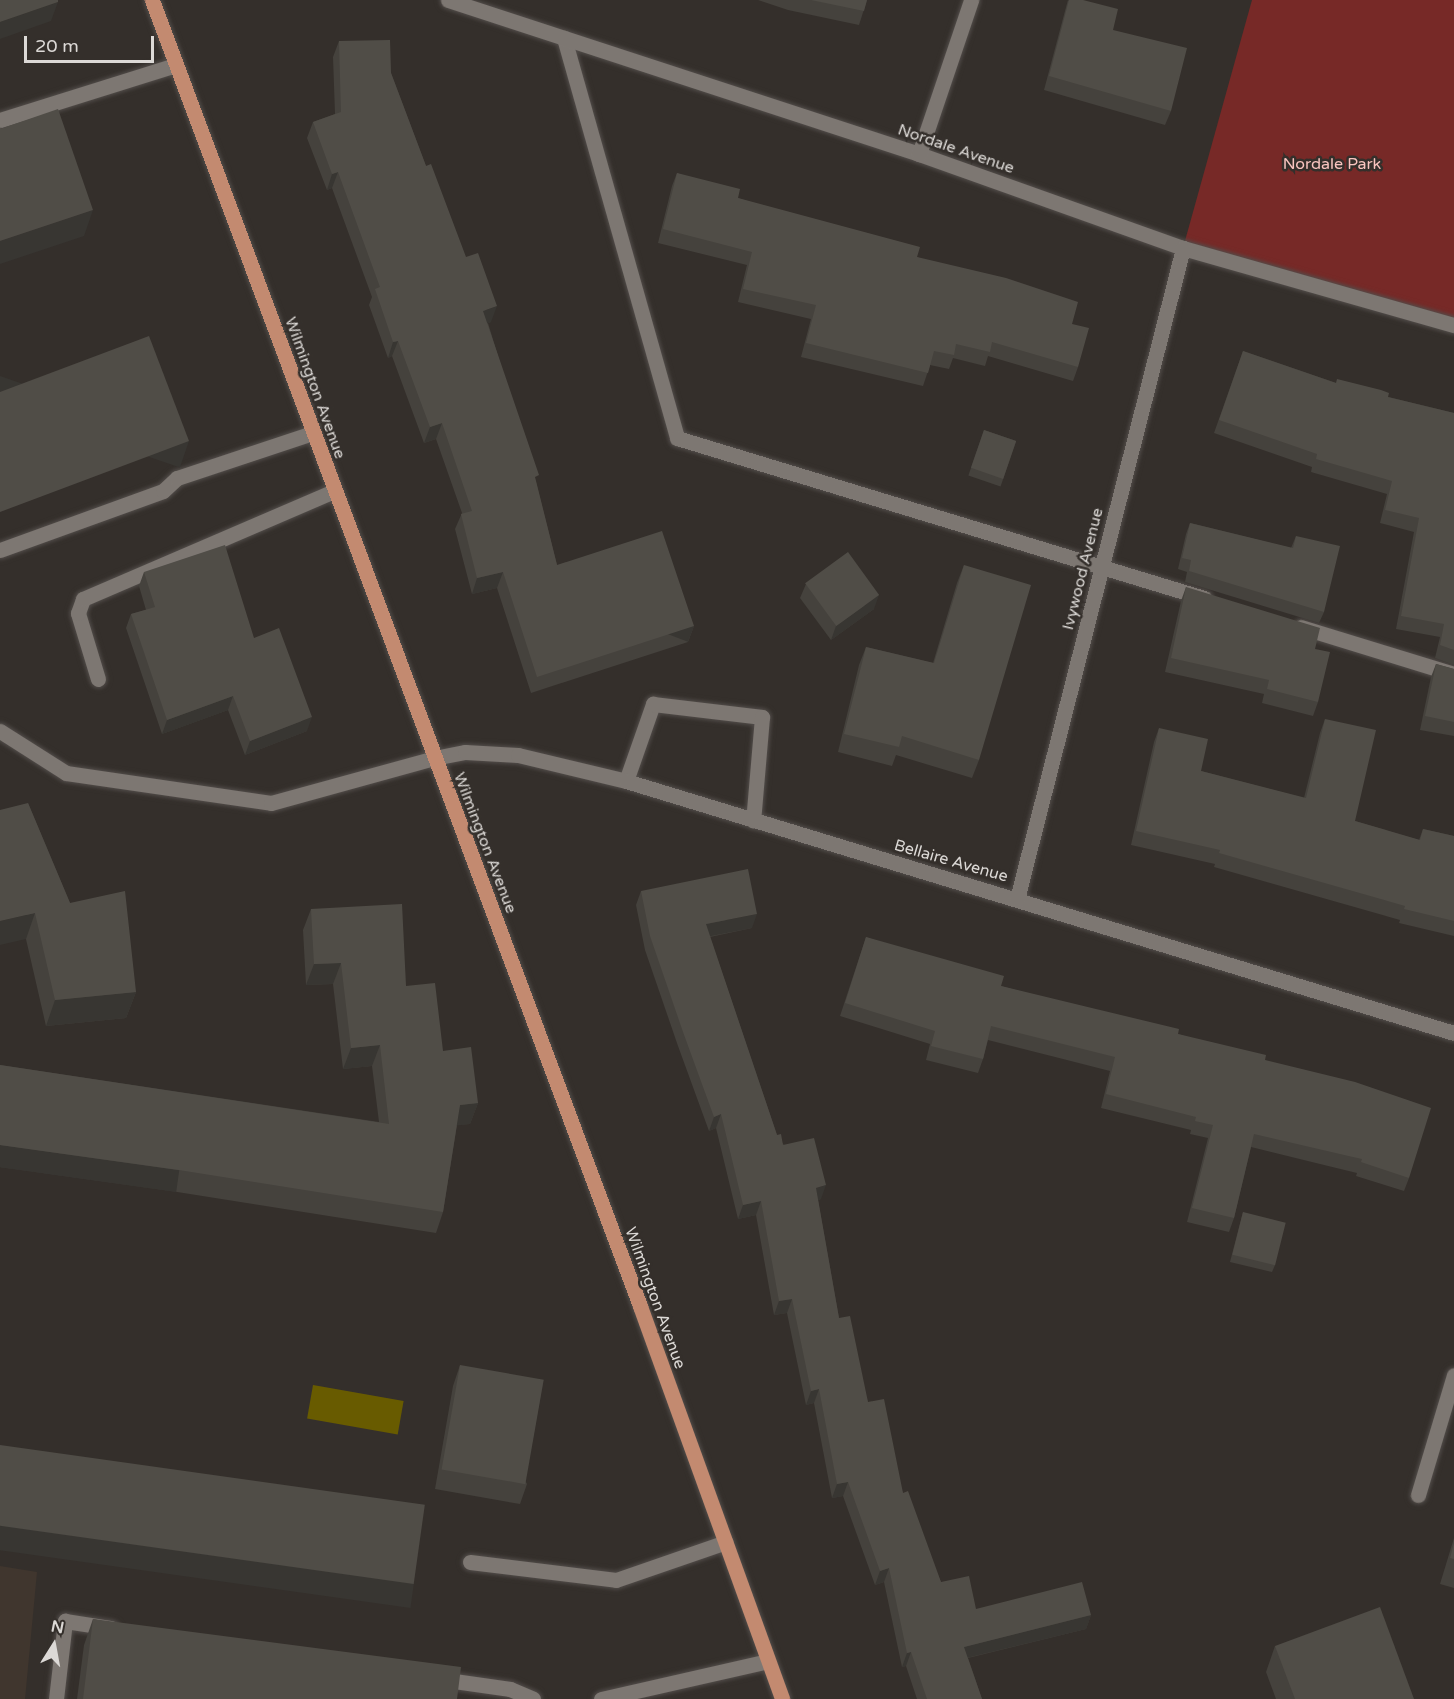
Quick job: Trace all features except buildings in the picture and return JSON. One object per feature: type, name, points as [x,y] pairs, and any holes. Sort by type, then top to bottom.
[{"type":"main road","name":"Wilmington Avenue","points":[[152,0],[726,1542],[782,1699]]},
{"type":"street","name":"Nordale Avenue","points":[[448,0],[919,154],[1183,248],[1454,326]]},
{"type":"street","points":[[919,154],[971,0]]},
{"type":"street","points":[[564,38],[677,438],[1216,602]]},
{"type":"street","points":[[0,120],[176,65]]},
{"type":"street","name":"Ivywood Avenue","points":[[1017,899],[1183,248]]},
{"type":"street","points":[[0,550],[163,490],[177,478],[312,433]]},
{"type":"street","points":[[98,679],[78,613],[83,599],[334,491]]},
{"type":"street","points":[[1284,622],[1454,674]]},
{"type":"street","points":[[626,781],[653,704],[762,717],[753,821]]},
{"type":"street","name":"Bellaire Avenue","points":[[0,731],[66,772],[271,803],[434,758],[465,752],[518,755],[626,781],[1454,1033]]},
{"type":"street","points":[[1418,1496],[1454,1375]]},
{"type":"street","points":[[470,1562],[616,1580],[726,1542]]},
{"type":"street","points":[[57,1699],[65,1621],[124,1630]]},
{"type":"street","points":[[601,1699],[768,1661]]},
{"type":"street","points":[[428,1677],[510,1689],[533,1699]]},
{"type":"shaded area","points":[[313,1385],[404,1401],[398,1434],[307,1418]]},
{"type":"shaded area","points":[[0,1566],[37,1572],[25,1699],[0,1699]]},
{"type":"green space","name":"Nordale Park","points":[[1252,0],[1454,0],[1454,325],[1183,248]]}]
